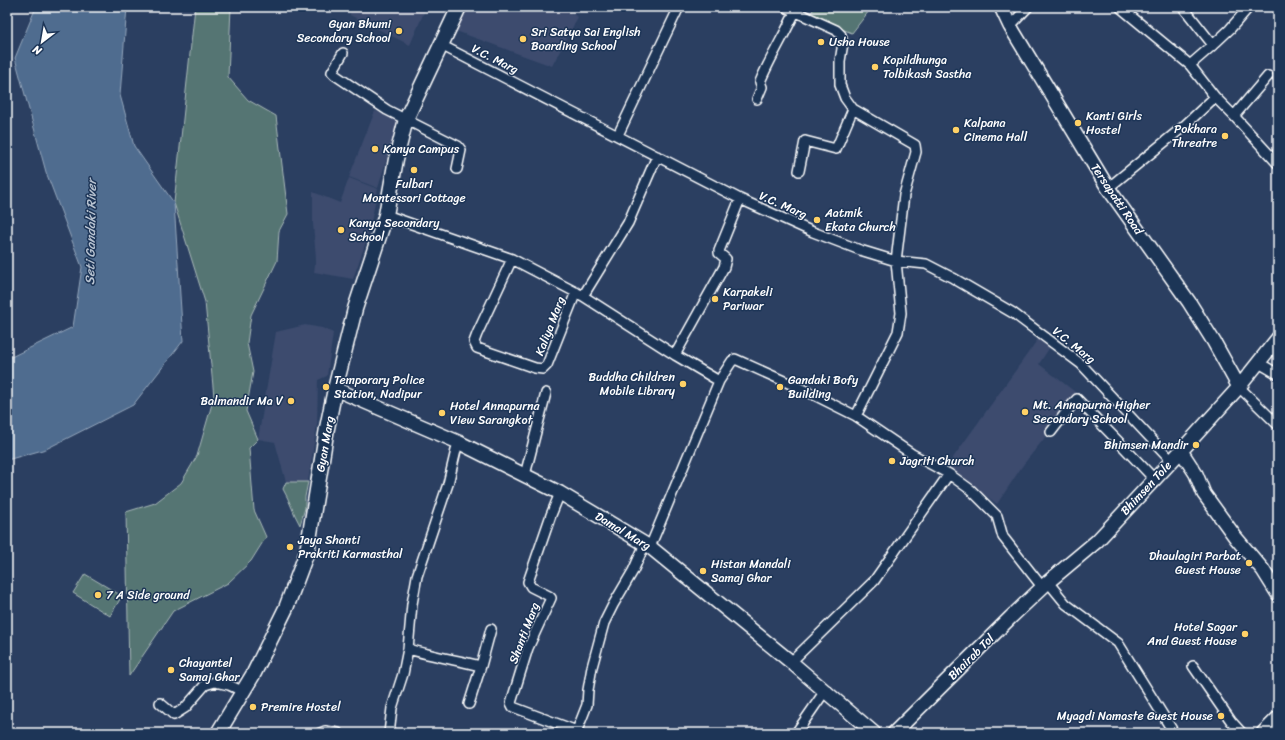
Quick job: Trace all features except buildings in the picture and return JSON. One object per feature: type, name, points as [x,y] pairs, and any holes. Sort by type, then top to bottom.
[{"type":"main road","name":"Gyan Marg","points":[[218,733],[254,673],[286,608],[307,552],[327,428],[335,389],[355,308],[386,215],[396,159],[406,119],[459,7]]},
{"type":"main road","name":"Tersapatti Road","points":[[1001,7],[1010,26],[1108,188],[1189,302],[1214,342],[1239,387]]},
{"type":"main road","name":"Bhimsen Tole","points":[[1045,585],[1097,541],[1239,387],[1278,338]]},
{"type":"main road","name":"Damal Marg","points":[[335,389],[458,442],[525,475],[560,493],[648,545],[791,662],[874,733]]},
{"type":"main road","points":[[1176,456],[1196,474],[1204,494],[1236,538],[1263,570],[1278,594]]},
{"type":"main road","name":"Bhairab Tol","points":[[894,733],[1045,585]]},
{"type":"main road","points":[[1263,733],[1278,718]]},
{"type":"street","points":[[618,135],[678,7]]},
{"type":"street","points":[[785,7],[836,30],[841,35],[843,43],[840,61],[840,85],[845,98],[853,109],[915,144],[916,152],[904,195],[896,260],[901,313],[898,332],[856,416]]},
{"type":"street","points":[[1010,26],[1028,7]]},
{"type":"street","points":[[1183,7],[1191,15],[1213,45]]},
{"type":"street","points":[[1190,65],[1230,29],[1248,7]]},
{"type":"street","points":[[1121,8],[1190,65],[1215,97],[1278,164]]},
{"type":"street","points":[[757,99],[762,87],[760,82],[765,69],[795,12]]},
{"type":"street","name":"V.C. Marg","points":[[441,45],[740,199],[814,232],[860,250],[896,260],[926,264],[953,278],[1013,313],[1081,364],[1176,456]]},
{"type":"street","points":[[343,53],[332,72],[376,103],[458,146],[461,150],[457,169]]},
{"type":"street","points":[[1234,116],[1268,76]]},
{"type":"street","points":[[1108,188],[1177,132],[1215,97]]},
{"type":"street","points":[[798,171],[805,141],[836,149],[853,109]]},
{"type":"street","points":[[580,294],[628,223],[657,156]]},
{"type":"street","points":[[675,356],[724,266],[726,260],[719,253],[719,251],[740,199]]},
{"type":"street","points":[[386,215],[512,260],[580,294],[675,356],[719,381]]},
{"type":"street","name":"Kaliya Marg","points":[[512,260],[477,334],[474,342],[477,348],[535,368],[543,368],[547,365],[580,294]]},
{"type":"street","points":[[577,732],[587,705],[592,667],[604,623],[612,605],[648,545],[719,381],[732,360],[735,359],[804,390],[856,416],[912,454],[949,474],[970,490],[997,516],[1002,537],[1045,585],[1066,604],[1118,643],[1174,733]]},
{"type":"street","points":[[1259,363],[1278,374]]},
{"type":"street","points":[[1239,387],[1278,425]]},
{"type":"street","points":[[525,475],[546,393]]},
{"type":"street","points":[[1051,432],[1077,399],[1102,426],[1135,457],[1154,480]]},
{"type":"street","points":[[389,733],[392,708],[404,674],[412,604],[417,576],[448,484],[458,442]]},
{"type":"street","points":[[791,662],[874,582],[949,474]]},
{"type":"street","name":"Shanti Marg","points":[[560,493],[528,582],[530,587],[551,598],[528,648],[511,703],[513,706],[577,732]]},
{"type":"street","points":[[469,704],[491,629]]},
{"type":"street","points":[[408,649],[432,656],[480,666]]},
{"type":"street","points":[[1193,666],[1231,721],[1242,733]]},
{"type":"street","points":[[160,703],[174,715],[185,708],[205,685],[215,682],[229,685],[242,691]]},
{"type":"street","points":[[796,733],[809,712],[825,691]]},
{"type":"street","points":[[320,733],[325,731],[338,733]]},
{"type":"shaded area","name":"Gyan Bhumi Secondary School","points":[[351,7],[412,7],[425,10],[410,45],[350,15]]},
{"type":"shaded area","name":"Sri Satya Sai English Boarding School","points":[[469,7],[560,7],[578,17],[552,66],[456,31]]},
{"type":"shaded area","name":"Kanya Campus","points":[[375,111],[398,120],[378,188],[349,177]]},
{"type":"shaded area","name":"Kanya Secondary School","points":[[349,178],[378,189],[368,236],[353,279],[314,272],[316,258],[313,224],[313,192],[340,203]]},
{"type":"shaded area","name":"Balmandir Ma V","points":[[305,325],[322,328],[333,333],[327,376],[318,380],[317,425],[308,482],[286,482],[275,442],[258,439],[276,332]]},
{"type":"shaded area","name":"Mt. Annapurna Higher Secondary School","points":[[1038,339],[1050,347],[1039,364],[1079,395],[1023,465],[997,504],[947,466]]},
{"type":"green space","points":[[195,7],[231,7],[228,77],[248,100],[276,116],[288,214],[279,231],[277,261],[251,315],[247,343],[253,372],[246,411],[258,439],[249,448],[254,510],[266,537],[251,561],[228,583],[173,611],[129,676],[126,512],[155,503],[181,483],[197,456],[214,397],[205,302],[174,203]]},
{"type":"green space","points":[[815,7],[872,7],[852,33],[809,16]]},
{"type":"green space","points":[[286,482],[308,482],[305,497],[305,508],[300,525],[283,489]]},
{"type":"green space","name":"7 A Side ground","points":[[85,574],[122,596],[110,616],[73,593]]},
{"type":"water","name":"Seti Gandaki River","points":[[36,7],[127,7],[120,95],[134,146],[174,203],[183,341],[133,405],[46,449],[7,460],[7,359],[73,327],[82,267],[46,172],[15,58]]},
{"type":"place","name":"Gyan Bhumi Secondary School","points":[[399,31]]},
{"type":"place","name":"Sri Satya Sai English Boarding School","points":[[523,39]]},
{"type":"place","name":"Usha House","points":[[821,42]]},
{"type":"place","name":"Kopildhunga Tolbikash Sastha","points":[[875,67]]},
{"type":"place","name":"Kanti Girls Hostel","points":[[1078,123]]},
{"type":"place","name":"Kalpana Cinema Hall","points":[[956,130]]},
{"type":"place","name":"Pokhara Threatre","points":[[1225,136]]},
{"type":"place","name":"Kanya Campus","points":[[375,149]]},
{"type":"place","name":"Fulbari Montessori Cottage","points":[[414,170]]},
{"type":"place","name":"Aatmik Ekata Church","points":[[817,220]]},
{"type":"place","name":"Kanya Secondary School","points":[[341,230]]},
{"type":"place","name":"Karpakeli Pariwar","points":[[715,299]]},
{"type":"place","name":"Buddha Children Mobile Library","points":[[683,384]]},
{"type":"place","name":"Temporary Police Station, Nadipur","points":[[326,387]]},
{"type":"place","name":"Gandaki Bofy Building","points":[[780,387]]},
{"type":"place","name":"Balmandir Ma V","points":[[291,401]]},
{"type":"place","name":"Mt. Annapurna Higher Secondary School","points":[[1025,412]]},
{"type":"place","name":"Hotel Annapurna View Sarangkot","points":[[442,413]]},
{"type":"place","name":"Bhimsen Mandir","points":[[1196,445]]},
{"type":"place","name":"Jagriti Church","points":[[892,461]]},
{"type":"place","name":"Jaya Shanti Prakriti Karmasthal","points":[[290,547]]},
{"type":"place","name":"Dhaulagiri Parbat Guest House","points":[[1249,563]]},
{"type":"place","name":"Histan Mandali Samaj Ghar","points":[[703,571]]},
{"type":"place","name":"7 A Side ground","points":[[98,595]]},
{"type":"place","name":"Hotel Sagar And Guest House","points":[[1245,634]]},
{"type":"place","name":"Chayantel Samaj Ghar","points":[[171,670]]},
{"type":"place","name":"Premire Hostel","points":[[253,707]]},
{"type":"place","name":"Myagdi Namaste Guest House","points":[[1221,716]]}]
